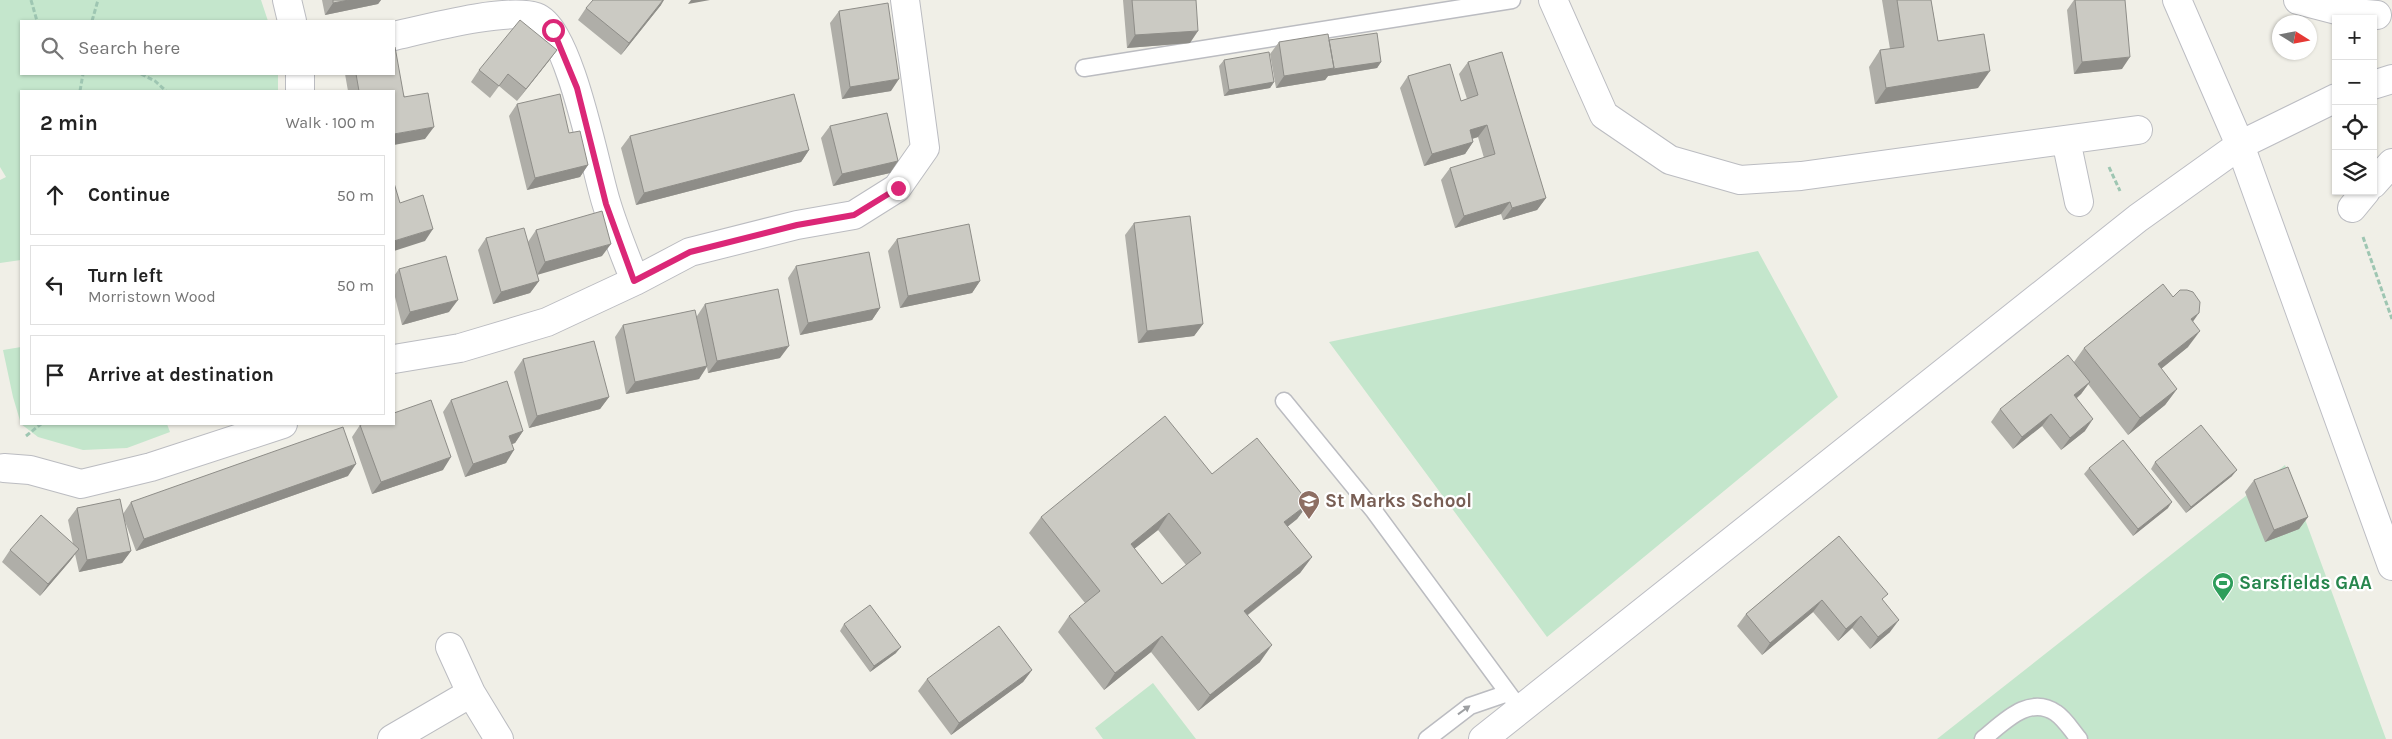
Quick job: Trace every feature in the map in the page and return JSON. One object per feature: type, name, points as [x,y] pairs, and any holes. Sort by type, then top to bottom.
[{"type":"street","points":[[287,0],[292,20]]},
{"type":"street","points":[[395,359],[460,348],[547,322],[690,252],[797,225],[854,215],[898,188],[924,148],[905,0]]},
{"type":"street","points":[[1553,0],[1604,115],[1670,160],[1740,180],[1801,176],[2138,130]]},
{"type":"street","points":[[2176,0],[2240,145],[2392,566]]},
{"type":"street","points":[[2298,0],[2344,12],[2377,15]]},
{"type":"street","points":[[395,36],[458,21],[514,14],[542,8],[577,88],[606,204],[634,281]]},
{"type":"street","points":[[300,75],[300,90]]},
{"type":"street","points":[[2377,84],[2392,79]]},
{"type":"street","points":[[1483,739],[1514,701],[1562,677],[2138,218],[2240,145],[2332,100]]},
{"type":"street","points":[[2066,140],[2079,202]]},
{"type":"street","points":[[2377,179],[2392,162]]},
{"type":"street","points":[[1,466],[30,470],[81,484],[151,467],[279,425]]},
{"type":"street","points":[[450,647],[471,693],[499,739]]},
{"type":"street","points":[[392,739],[471,693]]},
{"type":"lane","points":[[1084,68],[1512,0]]},
{"type":"lane","points":[[1284,401],[1374,511],[1514,701],[1470,706],[1427,739]]},
{"type":"lane","points":[[1982,739],[2020,710],[2046,707],[2058,713],[2079,739]]},
{"type":"path","points":[[31,0],[37,20]]},
{"type":"path","points":[[92,20],[98,0]]},
{"type":"path","points":[[80,90],[82,75]]},
{"type":"path","points":[[143,75],[155,81],[165,90]]},
{"type":"path","points":[[2359,199],[2372,222],[2363,235],[2392,319]]},
{"type":"green space","points":[[0,0],[261,0],[268,20],[20,20],[20,75],[278,75],[278,90],[20,90],[20,260],[0,263],[0,180],[6,177],[0,167]]},
{"type":"green space","points":[[1758,251],[1838,397],[1547,637],[1329,342]]},
{"type":"green space","points":[[20,347],[20,421],[13,397],[3,350]]},
{"type":"green space","points":[[22,425],[167,425],[170,432],[127,448],[83,450],[38,437]]},
{"type":"green space","name":"Sarsfields GAA","points":[[2285,465],[2386,739],[1937,739]]},
{"type":"green space","points":[[1153,683],[1196,739],[1103,739],[1095,728]]},
{"type":"building","points":[[333,0],[349,0],[333,3]]},
{"type":"building","points":[[593,0],[663,0],[629,43],[586,8]]},
{"type":"building","points":[[1132,0],[1196,0],[1198,31],[1135,35]]},
{"type":"building","points":[[1897,0],[1931,0],[1938,41],[1984,34],[1990,71],[1886,88],[1880,50],[1904,47]]},
{"type":"building","points":[[2075,0],[2125,0],[2130,57],[2082,62]]},
{"type":"building","points":[[888,3],[899,79],[850,87],[839,11]]},
{"type":"building","points":[[520,20],[557,50],[526,89],[508,74],[499,86],[479,70]]},
{"type":"building","points":[[1377,33],[1381,62],[1333,69],[1329,40]]},
{"type":"building","points":[[1328,34],[1334,68],[1284,76],[1279,42]]},
{"type":"building","points":[[395,47],[404,97],[428,93],[434,127],[395,134],[395,90],[359,90],[356,75],[395,75]]},
{"type":"building","points":[[1269,52],[1274,82],[1229,90],[1224,60]]},
{"type":"building","points":[[1502,52],[1546,198],[1512,208],[1510,202],[1464,216],[1450,168],[1495,154],[1487,125],[1470,130],[1473,142],[1432,154],[1408,76],[1450,64],[1461,101],[1478,95],[1468,62]]},
{"type":"building","points":[[560,94],[569,133],[580,131],[588,165],[535,178],[517,104]]},
{"type":"building","points":[[794,94],[809,150],[644,193],[630,136]]},
{"type":"building","points":[[887,113],[898,161],[842,174],[830,126]]},
{"type":"building","points":[[395,186],[400,203],[423,195],[433,229],[395,241]]},
{"type":"building","points":[[602,211],[611,244],[545,262],[536,230]]},
{"type":"building","points":[[1190,216],[1203,324],[1147,331],[1134,223]]},
{"type":"building","points":[[969,224],[980,281],[908,296],[897,239]]},
{"type":"building","points":[[524,228],[539,281],[501,292],[486,238]]},
{"type":"building","points":[[869,252],[880,308],[808,323],[796,266]]},
{"type":"building","points":[[446,256],[458,300],[410,312],[399,269]]},
{"type":"building","points":[[2163,284],[2173,297],[2180,290],[2193,292],[2200,302],[2199,313],[2191,319],[2200,331],[2158,364],[2177,389],[2140,418],[2084,348]]},
{"type":"building","points":[[778,289],[789,346],[717,361],[705,304]]},
{"type":"building","points":[[695,310],[707,366],[635,382],[623,325]]},
{"type":"building","points":[[594,341],[609,397],[537,416],[523,359]]},
{"type":"building","points":[[2068,355],[2090,382],[2074,395],[2093,419],[2070,438],[2051,414],[2022,437],[2000,409]]},
{"type":"building","points":[[507,381],[523,431],[509,436],[514,450],[473,464],[451,400]]},
{"type":"building","points":[[431,400],[451,457],[381,482],[360,425],[395,425],[395,413]]},
{"type":"building","points":[[1165,416],[1212,474],[1257,438],[1309,503],[1284,522],[1312,557],[1244,611],[1272,645],[1210,695],[1162,636],[1115,673],[1069,616],[1100,591],[1041,517]],"holes":[[[1169,513],[1201,553],[1162,584],[1131,544]]]},
{"type":"building","points":[[2201,425],[2237,470],[2191,507],[2155,462]]},
{"type":"building","points":[[343,427],[356,464],[144,539],[131,502]]},
{"type":"building","points":[[2123,440],[2172,502],[2138,529],[2089,468]]},
{"type":"building","points":[[2288,467],[2308,517],[2274,530],[2254,480]]},
{"type":"building","points":[[120,499],[131,551],[87,560],[77,508]]},
{"type":"building","points":[[41,515],[79,549],[48,584],[10,550]]},
{"type":"building","points":[[1839,536],[1888,594],[1882,599],[1899,620],[1878,637],[1861,616],[1846,629],[1822,600],[1770,643],[1746,614]]},
{"type":"building","points":[[870,605],[901,647],[874,666],[844,624]]},
{"type":"building","points":[[999,626],[1032,670],[959,723],[927,679]]},
{"type":"place","name":"St Marks School","points":[[1309,520]]},
{"type":"place","name":"Sarsfields GAA","points":[[2223,602]]},
{"type":"route","points":[[553,30],[577,88],[606,204],[634,281],[690,252],[797,225],[854,215],[898,188]]}]
